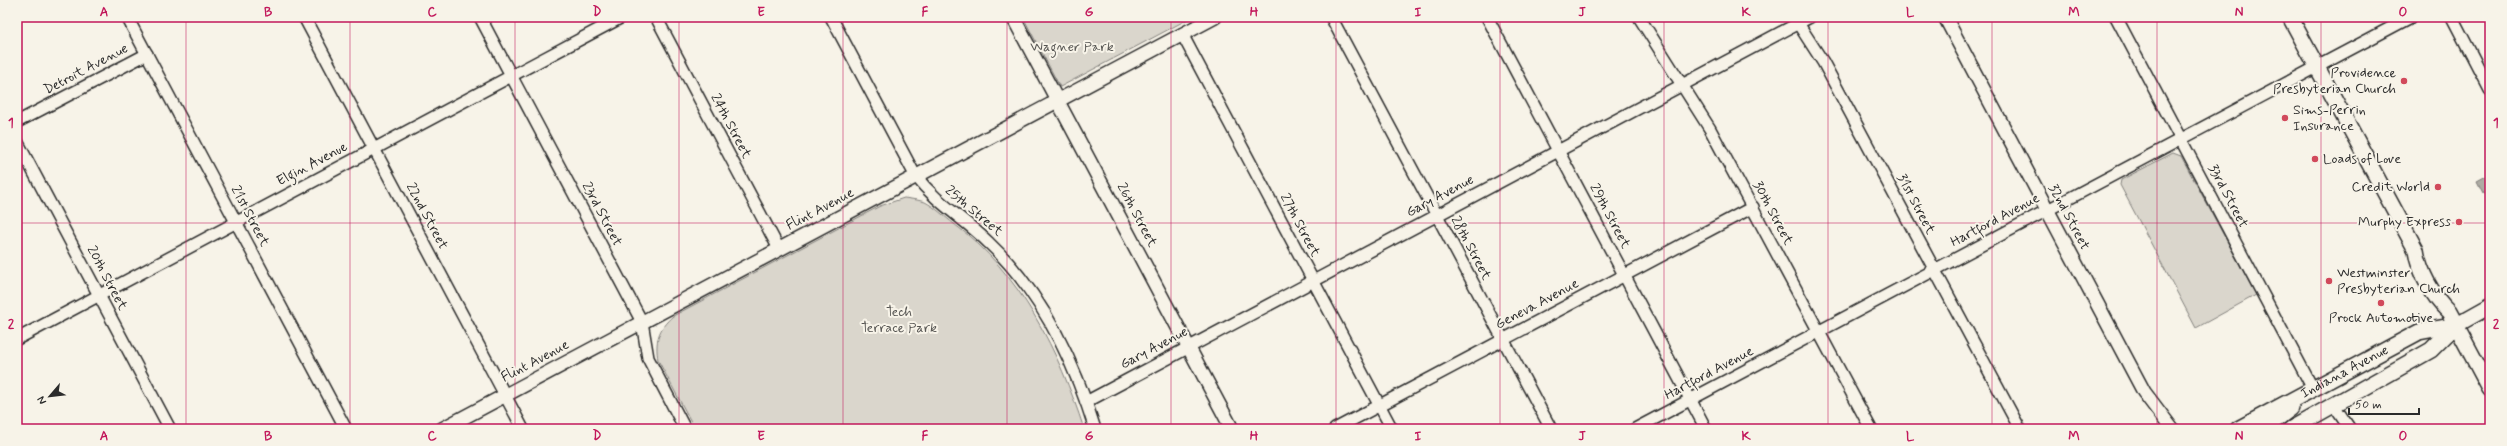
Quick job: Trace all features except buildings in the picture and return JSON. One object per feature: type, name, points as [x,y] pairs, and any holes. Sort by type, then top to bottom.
[{"type":"main road","points":[[2290,17],[2318,66],[2416,250],[2426,257],[2448,299],[2452,318],[2490,389]]},
{"type":"main road","name":"Indiana Avenue","points":[[2238,429],[2419,332],[2452,318],[2490,306]]},
{"type":"main road","name":"Indiana Avenue","points":[[2291,429],[2332,404],[2431,350],[2452,318]]},
{"type":"main road","points":[[2264,429],[2313,389]]},
{"type":"street","name":"21st Street","points":[[127,17],[346,429]]},
{"type":"street","name":"22nd Street","points":[[304,17],[523,429]]},
{"type":"street","name":"23rd Street","points":[[480,17],[642,322],[648,358],[685,429]]},
{"type":"street","name":"Elgin Avenue","points":[[17,339],[622,17]]},
{"type":"street","name":"24th Street","points":[[656,17],[779,249]]},
{"type":"street","name":"25th Street","points":[[831,17],[915,175],[928,192],[989,242],[1014,268],[1032,293],[1059,340],[1086,402],[1095,429]]},
{"type":"street","name":"26th Street","points":[[1013,17],[1232,429]]},
{"type":"street","name":"Flint Avenue","points":[[442,429],[915,175],[1215,17]]},
{"type":"street","name":"28th Street","points":[[1331,17],[1551,429]]},
{"type":"street","name":"29th Street","points":[[1487,17],[1706,429]]},
{"type":"street","name":"30th Street","points":[[1639,17],[1710,129],[1871,429]]},
{"type":"street","name":"Gary Avenue","points":[[1086,402],[1681,84],[1795,20],[1810,17]]},
{"type":"street","name":"32nd Street","points":[[1945,17],[2144,392],[2172,429]]},
{"type":"street","name":"33rd Street","points":[[2116,17],[2313,389]]},
{"type":"street","name":"Hartford Avenue","points":[[1636,429],[2411,17]]},
{"type":"street","points":[[2452,17],[2490,90]]},
{"type":"street","name":"31st Street","points":[[1795,20],[1823,62],[2020,429]]},
{"type":"street","name":"27th Street","points":[[1182,34],[1392,429]]},
{"type":"street","name":"Detroit Avenue","points":[[17,122],[147,54]]},
{"type":"street","name":"20th Street","points":[[17,141],[170,429]]},
{"type":"street","name":"Geneva Avenue","points":[[1335,429],[1753,207]]},
{"type":"street","points":[[2144,392],[2162,429]]},
{"type":"street","points":[[2332,404],[2350,429]]},
{"type":"green space","name":"Wagner Park","points":[[1023,17],[1192,17],[1060,87]]},
{"type":"green space","points":[[2173,153],[2181,156],[2256,295],[2196,328],[2120,185],[2121,180]]},
{"type":"green space","name":"Tech Terrace Park","points":[[904,198],[925,202],[940,212],[978,244],[999,266],[1018,290],[1050,343],[1063,371],[1084,429],[695,429],[658,360],[657,341],[661,331],[668,321],[673,316],[880,206]]},
{"type":"shaded area","points":[[2490,174],[2490,190],[2483,193],[2477,181]]},
{"type":"place","name":"Providence Presbyterian Church","points":[[2404,81]]},
{"type":"place","name":"Sims-Perrin Insurance","points":[[2285,118]]},
{"type":"place","name":"Loads of Love","points":[[2315,159]]},
{"type":"place","name":"Credit World","points":[[2438,187]]},
{"type":"place","name":"Murphy Express","points":[[2459,222]]},
{"type":"place","name":"Westminster Presbyterian Church","points":[[2329,281]]},
{"type":"place","name":"Prock Automotive","points":[[2381,303]]}]
